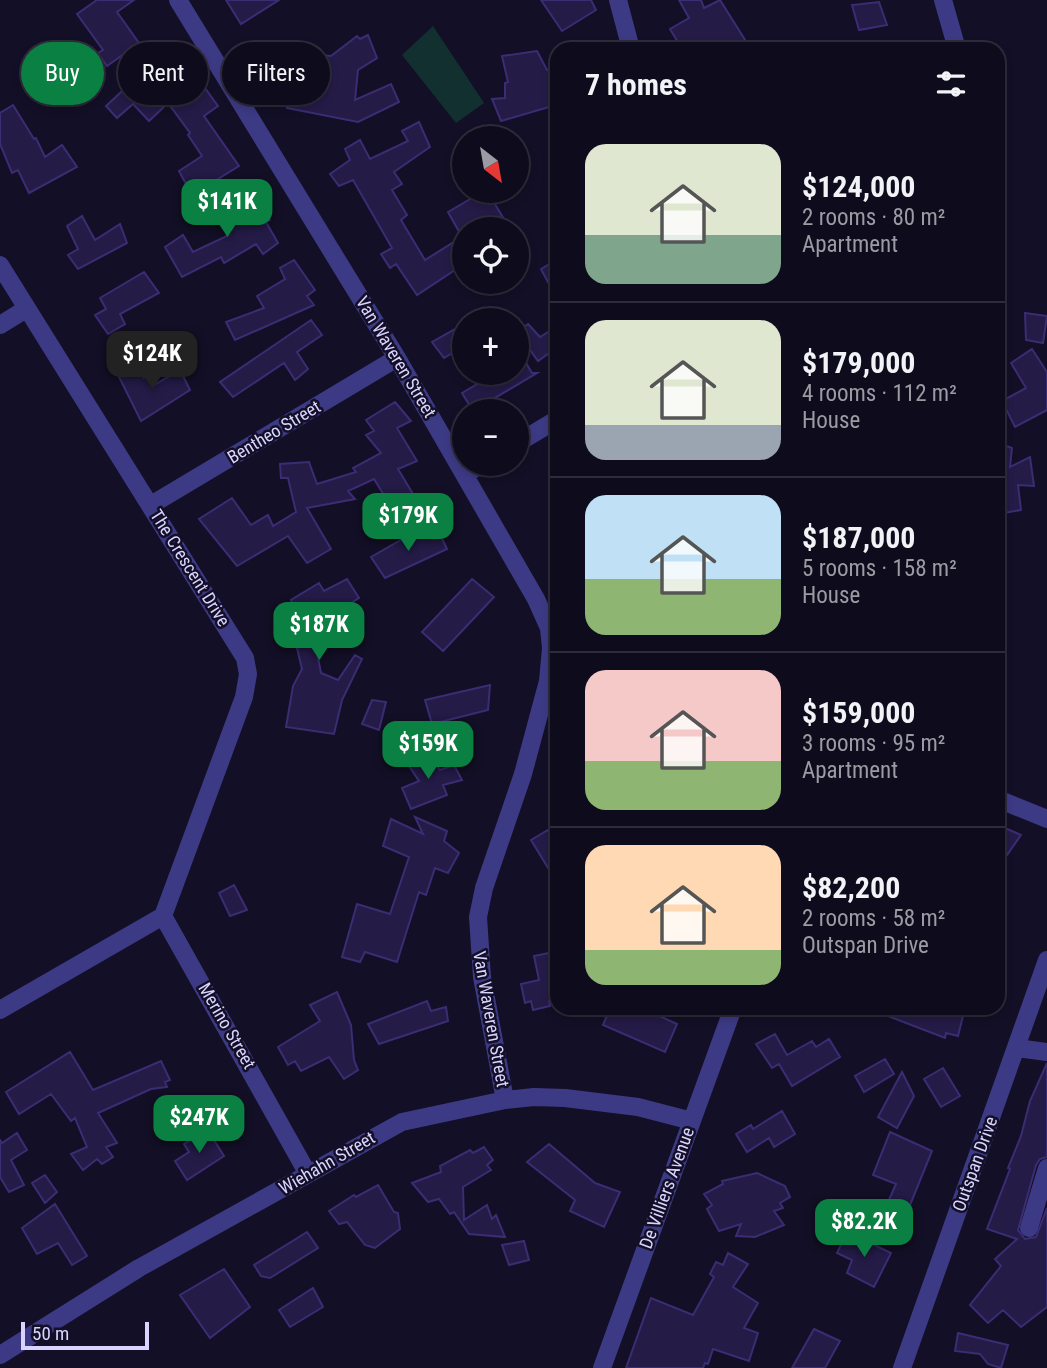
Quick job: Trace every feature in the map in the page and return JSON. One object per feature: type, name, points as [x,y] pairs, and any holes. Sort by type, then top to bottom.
[{"type":"street","name":"Van Waveren Street","points":[[178,0],[452,452]]},
{"type":"street","points":[[618,0],[629,42]]},
{"type":"street","points":[[943,0],[955,42]]},
{"type":"street","name":"The Crescent Drive","points":[[0,265],[245,658],[248,674],[244,697],[163,916]]},
{"type":"street","points":[[0,325],[26,309]]},
{"type":"street","name":"Bentheo Street","points":[[151,505],[397,358]]},
{"type":"street","points":[[529,436],[550,424]]},
{"type":"street","name":"Van Waveren Street","points":[[466,476],[537,599],[549,628],[550,638]]},
{"type":"street","name":"Van Waveren Street","points":[[505,1100],[482,977],[478,917],[484,888],[541,709],[550,659]]},
{"type":"street","points":[[1005,802],[1047,819]]},
{"type":"street","points":[[0,1010],[163,916]]},
{"type":"street","name":"Merino Street","points":[[163,916],[308,1174]]},
{"type":"street","name":"Outspan Drive","points":[[902,1368],[1047,960]]},
{"type":"street","name":"De Villiers Avenue","points":[[602,1368],[730,1015]]},
{"type":"street","points":[[1017,1048],[1047,1052]]},
{"type":"street","name":"Wiehahn Street","points":[[0,1355],[139,1268],[402,1122],[505,1100],[534,1097],[590,1100],[638,1107],[691,1121]]},
{"type":"street","points":[[1029,1228],[1047,1168]]},
{"type":"green space","points":[[433,26],[484,103],[456,123],[402,55]]},
{"type":"building","points":[[97,0],[134,0],[117,12],[138,42],[118,42],[118,58],[107,66],[104,62],[104,42],[97,42],[77,14]]},
{"type":"building","points":[[226,0],[279,0],[241,24]]},
{"type":"building","points":[[541,0],[591,0],[596,10],[562,31]]},
{"type":"building","points":[[679,0],[701,0],[704,8],[720,0],[746,42],[678,42],[670,29],[689,18]]},
{"type":"building","points":[[879,2],[887,25],[859,30],[852,5]]},
{"type":"building","points":[[368,35],[377,58],[358,70],[355,100],[391,84],[399,102],[358,122],[287,108],[288,105],[330,105],[330,56],[357,36],[360,39]]},
{"type":"building","points":[[537,51],[547,70],[550,70],[550,107],[501,121],[492,99],[505,98],[505,83],[508,82],[502,56]]},
{"type":"building","points":[[208,92],[218,106],[204,116],[239,166],[192,195],[179,171],[202,156],[188,135],[190,133],[169,105],[208,105]]},
{"type":"building","points":[[118,95],[118,105],[132,105],[117,118],[106,106]]},
{"type":"building","points":[[13,105],[34,139],[36,138],[45,157],[62,145],[77,167],[29,193],[18,170],[12,173],[0,144],[0,113]]},
{"type":"building","points":[[134,105],[166,105],[149,121]]},
{"type":"building","points":[[419,122],[430,147],[394,172],[402,184],[392,190],[407,215],[401,220],[425,260],[452,243],[452,272],[417,295],[396,264],[390,268],[381,254],[392,248],[353,180],[339,186],[330,174],[350,160],[345,149],[360,140],[370,159],[408,141],[402,131]]},
{"type":"building","points":[[241,197],[249,213],[266,206],[270,220],[266,222],[278,243],[263,254],[256,244],[224,263],[221,257],[182,277],[165,247],[183,235],[193,252],[227,236],[222,212]]},
{"type":"building","points":[[463,203],[494,203],[503,217],[452,219],[448,212]]},
{"type":"building","points":[[82,216],[95,240],[120,224],[127,243],[78,269],[68,255],[78,249],[67,226]]},
{"type":"building","points":[[294,260],[315,290],[307,296],[314,305],[235,340],[226,322],[264,308],[257,296],[285,279],[280,268]]},
{"type":"building","points":[[550,264],[550,286],[541,269]]},
{"type":"building","points":[[144,272],[159,293],[120,314],[125,324],[108,334],[95,315],[106,309],[100,298]]},
{"type":"building","points":[[1025,313],[1047,316],[1043,343],[1026,340]]},
{"type":"building","points":[[311,320],[322,335],[297,352],[308,369],[295,380],[284,363],[233,397],[220,382]]},
{"type":"building","points":[[529,325],[540,337],[550,331],[550,352],[538,361],[529,349]]},
{"type":"building","points":[[452,331],[452,353],[444,358],[432,342]]},
{"type":"building","points":[[1032,349],[1047,372],[1047,410],[1015,427],[1005,407],[1005,399],[1026,388],[1011,363]]},
{"type":"building","points":[[135,365],[144,378],[149,375],[154,385],[180,370],[190,390],[141,421],[118,375]]},
{"type":"building","points":[[476,385],[517,385],[493,399],[466,399],[462,393]]},
{"type":"building","points":[[395,402],[411,421],[397,428],[417,461],[398,469],[416,499],[395,513],[374,479],[348,491],[355,499],[307,508],[331,549],[307,563],[288,536],[237,566],[199,519],[232,498],[251,525],[268,515],[273,526],[296,512],[288,478],[281,478],[280,464],[309,462],[317,484],[356,472],[353,468],[381,453],[366,435],[374,431],[366,420]]},
{"type":"building","points":[[1005,446],[1012,448],[1010,467],[1030,457],[1034,486],[1018,485],[1021,510],[1005,513]]},
{"type":"building","points":[[420,529],[425,538],[439,532],[447,549],[385,578],[371,557]]},
{"type":"building","points":[[347,579],[359,598],[312,628],[321,673],[338,680],[355,655],[362,659],[342,700],[334,734],[286,727],[293,686],[302,669],[297,648],[312,642],[289,619],[296,613],[291,600],[319,583],[324,591]]},
{"type":"building","points":[[472,579],[494,597],[443,651],[422,632]]},
{"type":"building","points":[[490,685],[488,710],[432,724],[425,700]]},
{"type":"building","points":[[372,700],[386,702],[379,730],[362,724]]},
{"type":"building","points":[[426,751],[440,770],[454,765],[462,780],[443,785],[447,795],[411,809],[402,788],[419,781],[407,763]]},
{"type":"building","points":[[415,817],[447,831],[444,841],[459,853],[448,873],[435,868],[426,895],[419,892],[397,962],[365,952],[360,962],[342,957],[357,904],[390,914],[409,857],[383,846],[391,819],[423,834]]},
{"type":"building","points":[[1005,828],[1021,835],[1005,858]]},
{"type":"building","points":[[548,830],[550,871],[531,840]]},
{"type":"building","points":[[234,885],[247,910],[230,916],[219,893]]},
{"type":"building","points":[[550,953],[550,1006],[533,1010],[531,1001],[525,1003],[521,984],[539,980],[534,956]]},
{"type":"building","points":[[337,992],[351,1025],[354,1060],[358,1070],[344,1079],[329,1057],[301,1071],[295,1061],[288,1065],[278,1047],[320,1021],[310,1005]]},
{"type":"building","points":[[427,1001],[431,1011],[446,1007],[448,1021],[379,1044],[368,1024]]},
{"type":"building","points":[[607,1015],[657,1015],[677,1024],[665,1052],[603,1025]]},
{"type":"building","points":[[885,1015],[963,1015],[958,1036],[946,1033],[945,1038]]},
{"type":"building","points":[[775,1034],[787,1055],[812,1041],[816,1047],[829,1039],[840,1057],[792,1086],[779,1064],[772,1068],[756,1044]]},
{"type":"building","points":[[70,1052],[93,1090],[161,1061],[170,1080],[165,1082],[167,1087],[151,1089],[98,1113],[117,1143],[106,1147],[113,1157],[102,1164],[97,1159],[83,1170],[71,1154],[87,1147],[75,1118],[71,1121],[51,1094],[19,1114],[6,1092]]},
{"type":"building","points":[[885,1059],[894,1074],[864,1092],[855,1076]]},
{"type":"building","points":[[1047,1063],[1047,1157],[1040,1159],[1036,1165],[1018,1230],[1025,1239],[1036,1237],[1047,1208],[1047,1307],[1021,1327],[1003,1310],[988,1323],[970,1305],[1001,1266],[995,1259],[1017,1239],[987,1229],[1010,1169],[1008,1168],[1021,1136],[1030,1101]]},
{"type":"building","points":[[943,1068],[960,1096],[941,1107],[924,1079]]},
{"type":"building","points":[[902,1072],[914,1096],[897,1128],[878,1117]]},
{"type":"building","points":[[782,1111],[795,1134],[774,1147],[769,1138],[747,1152],[736,1134],[751,1125],[753,1129]]},
{"type":"building","points":[[207,1129],[224,1156],[187,1180],[175,1161],[189,1152],[184,1144]]},
{"type":"building","points":[[890,1132],[932,1151],[904,1220],[884,1211],[896,1184],[873,1175]]},
{"type":"building","points":[[17,1133],[27,1150],[11,1160],[24,1185],[9,1192],[0,1177],[0,1140],[2,1143]]},
{"type":"building","points":[[549,1144],[595,1183],[620,1192],[604,1227],[570,1211],[575,1200],[527,1162]]},
{"type":"building","points":[[484,1147],[493,1160],[487,1165],[491,1170],[463,1187],[464,1220],[487,1205],[492,1219],[496,1215],[505,1237],[469,1234],[454,1212],[450,1214],[439,1199],[428,1202],[412,1183],[441,1172],[440,1166],[470,1150],[473,1153]]},
{"type":"building","points":[[757,1173],[785,1186],[790,1197],[780,1203],[783,1208],[774,1211],[784,1225],[755,1237],[736,1236],[741,1224],[719,1231],[707,1209],[712,1205],[704,1194],[723,1184],[722,1181]]},
{"type":"building","points":[[45,1175],[57,1192],[45,1203],[32,1183]]},
{"type":"building","points":[[378,1185],[394,1212],[398,1213],[400,1229],[375,1248],[365,1245],[347,1222],[339,1224],[329,1211],[354,1195],[356,1197]]},
{"type":"building","points":[[55,1204],[87,1256],[72,1265],[58,1243],[37,1254],[22,1228]]},
{"type":"building","points":[[307,1232],[318,1248],[270,1278],[261,1276],[254,1265]]},
{"type":"building","points":[[847,1232],[891,1253],[874,1287],[847,1273],[852,1260],[837,1253]]},
{"type":"building","points":[[524,1241],[529,1260],[509,1265],[502,1245]]},
{"type":"building","points":[[728,1253],[748,1264],[733,1287],[758,1303],[744,1328],[758,1333],[749,1361],[713,1349],[708,1364],[705,1363],[703,1368],[626,1368],[651,1298],[693,1315],[714,1277],[710,1274],[716,1262],[723,1265]]},
{"type":"building","points":[[224,1269],[250,1307],[210,1338],[180,1295]]},
{"type":"building","points":[[313,1288],[323,1307],[290,1327],[279,1310]]},
{"type":"building","points":[[814,1329],[840,1341],[825,1368],[792,1368]]},
{"type":"building","points":[[958,1333],[1008,1345],[1001,1368],[988,1364],[980,1354],[955,1351]]}]
